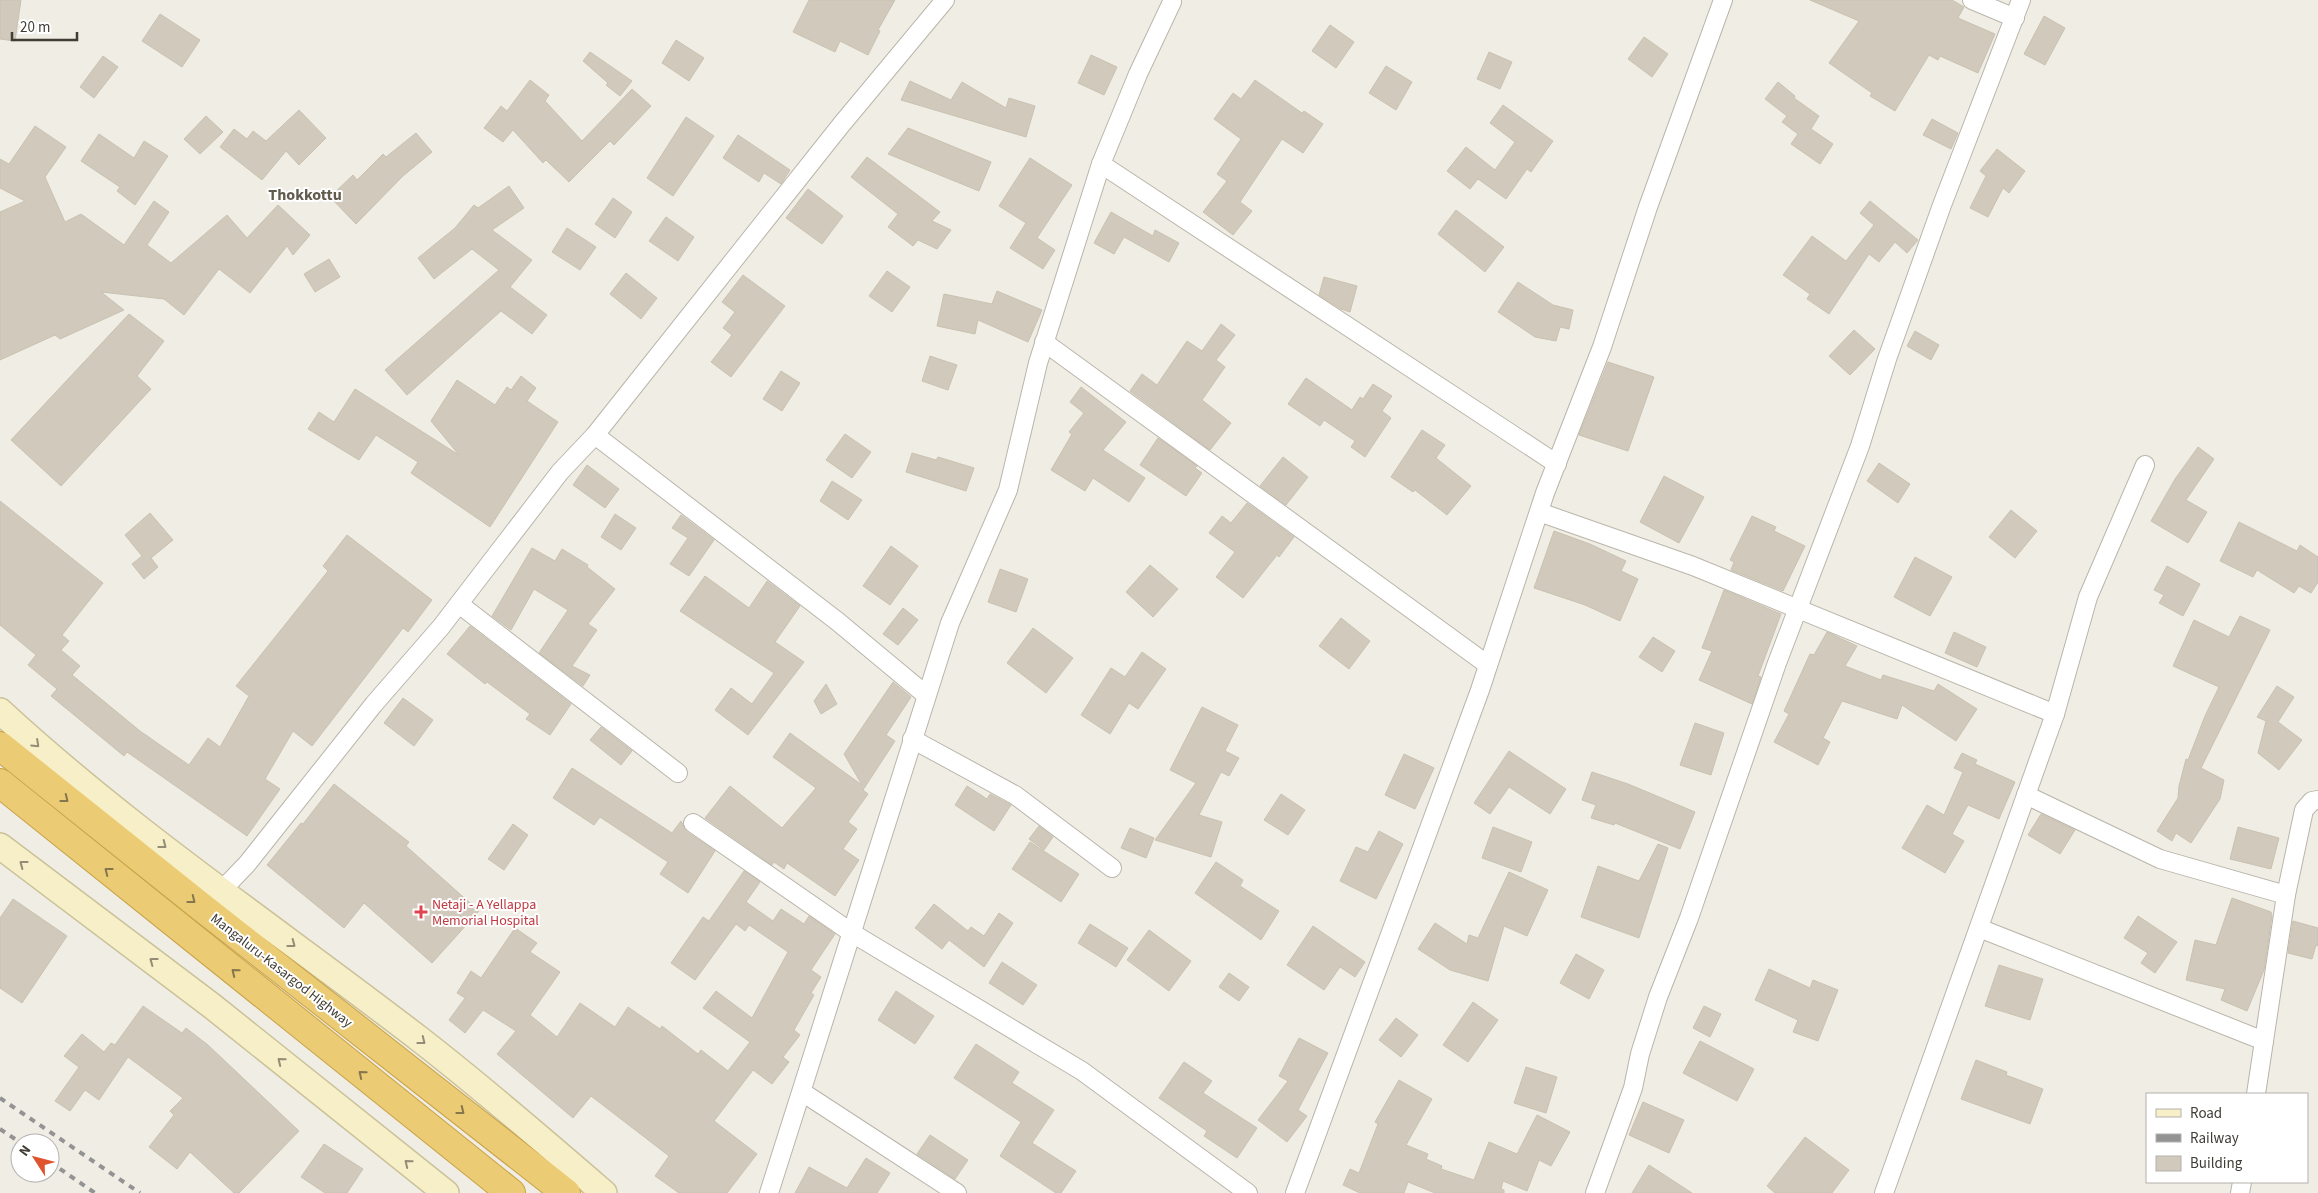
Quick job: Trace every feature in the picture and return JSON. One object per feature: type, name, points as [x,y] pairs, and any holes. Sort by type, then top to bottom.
[{"type":"highway","name":"Mangaluru-Kasargod Highway","points":[[0,746],[566,1193]]},
{"type":"highway","points":[[0,783],[511,1193]]},
{"type":"street","points":[[220,891],[247,864],[374,704],[458,604],[560,472],[595,435],[832,136],[944,0]]},
{"type":"street","points":[[1295,1193],[1488,665],[1521,571],[1539,512],[1602,347],[1648,207],[1723,0]]},
{"type":"street","points":[[1972,0],[2015,18]]},
{"type":"street","points":[[1595,1193],[1633,1088],[1640,1054],[1658,997],[1689,918],[1777,663],[1800,608],[1860,446],[1887,360],[1939,213],[2022,0]]},
{"type":"street","points":[[769,1193],[950,623],[1008,490],[1044,342],[1101,164],[1138,74],[1172,2]]},
{"type":"street","points":[[1101,164],[1557,464]]},
{"type":"street","points":[[1044,342],[1488,665]]},
{"type":"street","points":[[595,435],[837,621],[926,695]]},
{"type":"street","points":[[1884,1193],[2055,714],[2088,597],[2145,464]]},
{"type":"street","points":[[1539,512],[1693,566],[1800,608],[2055,714]]},
{"type":"street","points":[[458,604],[678,773]]},
{"type":"street","points":[[0,711],[47,755],[220,891],[422,1041],[527,1125],[604,1193]]},
{"type":"street","points":[[912,739],[1015,795],[1112,868]]},
{"type":"street","points":[[2026,795],[2160,859],[2286,895]]},
{"type":"street","points":[[2256,1093],[2286,895],[2304,810],[2312,801],[2318,800]]},
{"type":"street","points":[[693,823],[852,933],[1082,1071],[1248,1193]]},
{"type":"street","points":[[0,846],[212,1006],[446,1193]]},
{"type":"street","points":[[1979,928],[2264,1041]]},
{"type":"street","points":[[802,1092],[957,1193]]},
{"type":"building","points":[[0,0],[21,0],[15,41],[0,39]]},
{"type":"building","points":[[809,0],[895,0],[878,30],[880,31],[868,55],[840,41],[835,52],[793,32]]},
{"type":"building","points":[[1810,0],[1952,0],[1964,7],[1958,18],[1995,34],[1978,73],[1940,56],[1938,60],[1929,55],[1895,111],[1870,96],[1872,93],[1829,63],[1859,21]]},
{"type":"building","points":[[160,14],[200,40],[182,67],[142,41]]},
{"type":"building","points":[[2044,16],[2065,28],[2045,65],[2024,54]]},
{"type":"building","points":[[1330,25],[1354,42],[1336,68],[1312,51]]},
{"type":"building","points":[[1644,37],[1668,54],[1652,77],[1628,59]]},
{"type":"building","points":[[676,40],[704,58],[689,81],[662,63]]},
{"type":"building","points":[[590,52],[632,81],[620,96],[606,85],[608,83],[583,61]]},
{"type":"building","points":[[1489,52],[1512,62],[1500,89],[1477,79]]},
{"type":"building","points":[[1091,55],[1117,67],[1104,95],[1078,83]]},
{"type":"building","points":[[103,56],[118,67],[94,98],[80,87]]},
{"type":"building","points":[[1386,66],[1412,82],[1396,110],[1369,93]]},
{"type":"building","points":[[530,80],[549,95],[545,101],[582,141],[632,89],[651,106],[614,145],[610,141],[569,182],[546,160],[543,163],[513,130],[503,142],[484,128],[501,106],[507,111]]},
{"type":"building","points":[[1255,80],[1302,113],[1304,111],[1323,124],[1303,153],[1282,139],[1240,202],[1252,211],[1233,235],[1203,212],[1227,181],[1217,174],[1241,139],[1214,119],[1233,93],[1241,99]]},
{"type":"building","points":[[910,81],[951,100],[962,82],[1006,108],[1009,98],[1035,106],[1026,137],[901,100]]},
{"type":"building","points":[[1778,82],[1795,96],[1794,98],[1819,116],[1811,129],[1833,144],[1820,164],[1791,144],[1798,134],[1782,122],[1787,116],[1765,99]]},
{"type":"building","points":[[1503,105],[1553,141],[1531,172],[1527,169],[1506,199],[1478,179],[1470,189],[1447,171],[1466,147],[1495,170],[1515,142],[1490,123]]},
{"type":"building","points":[[299,110],[326,138],[299,165],[286,151],[262,180],[220,147],[234,129],[247,139],[253,131],[266,141]]},
{"type":"building","points":[[206,116],[223,132],[200,154],[184,139]]},
{"type":"building","points":[[686,117],[714,136],[673,196],[647,178]]},
{"type":"building","points":[[1932,119],[1958,133],[1951,149],[1923,135]]},
{"type":"building","points":[[35,126],[66,147],[45,177],[65,222],[81,214],[124,245],[154,201],[169,212],[147,245],[171,263],[227,215],[247,238],[278,205],[310,235],[293,255],[287,246],[250,293],[219,269],[184,315],[164,299],[101,292],[124,310],[60,339],[55,335],[0,360],[0,212],[25,201],[0,188],[0,159],[9,164]]},
{"type":"building","points":[[908,128],[991,162],[979,191],[888,154]]},
{"type":"building","points":[[416,133],[432,152],[403,176],[356,224],[330,197],[353,175],[357,180],[383,154],[386,157]]},
{"type":"building","points":[[99,134],[134,158],[144,141],[168,156],[135,205],[117,191],[120,187],[81,161]]},
{"type":"building","points":[[738,135],[790,170],[781,184],[764,173],[759,182],[723,158]]},
{"type":"building","points":[[1997,149],[2025,171],[2009,193],[2003,188],[1988,217],[1970,208],[1986,176],[1980,171]]},
{"type":"building","points":[[867,157],[940,212],[932,221],[951,230],[937,249],[918,240],[913,246],[888,227],[898,214],[851,177]]},
{"type":"building","points":[[1030,158],[1072,185],[1037,238],[1055,250],[1043,269],[1010,248],[1026,223],[999,206]]},
{"type":"building","points":[[509,186],[524,208],[492,230],[532,260],[510,287],[547,315],[532,334],[501,311],[407,395],[385,370],[499,270],[472,249],[434,279],[418,258],[455,228],[474,205],[478,208]]},
{"type":"building","points":[[808,189],[843,216],[822,244],[786,218]]},
{"type":"building","points":[[613,198],[632,212],[615,238],[595,224]]},
{"type":"building","points":[[1870,201],[1918,240],[1907,253],[1895,242],[1879,262],[1869,254],[1829,314],[1807,299],[1810,294],[1783,275],[1812,236],[1846,261],[1874,225],[1860,213]]},
{"type":"building","points":[[1456,210],[1504,247],[1485,272],[1438,234]]},
{"type":"building","points":[[1111,212],[1153,236],[1155,230],[1179,243],[1169,262],[1124,237],[1114,254],[1094,243]]},
{"type":"building","points":[[666,217],[694,237],[678,261],[649,241]]},
{"type":"building","points":[[567,228],[596,247],[580,270],[552,252]]},
{"type":"building","points":[[329,259],[340,277],[315,292],[304,274]]},
{"type":"building","points":[[887,271],[910,287],[892,312],[869,296]]},
{"type":"building","points":[[626,273],[657,298],[641,319],[610,294]]},
{"type":"building","points":[[743,275],[785,306],[731,377],[711,362],[732,335],[723,328],[735,312],[722,302]]},
{"type":"building","points":[[1324,277],[1357,286],[1350,312],[1341,309],[1319,295]]},
{"type":"building","points":[[1518,282],[1553,305],[1573,310],[1569,329],[1560,327],[1556,341],[1535,337],[1498,312]]},
{"type":"building","points":[[997,291],[1042,310],[1028,342],[978,320],[975,334],[937,326],[944,294],[992,304]]},
{"type":"building","points":[[129,314],[164,341],[137,376],[151,389],[61,486],[11,440]]},
{"type":"building","points":[[1221,324],[1235,335],[1216,360],[1225,367],[1202,400],[1231,423],[1210,450],[1130,391],[1142,374],[1157,385],[1187,341],[1202,351]]},
{"type":"building","points":[[1854,330],[1875,349],[1850,375],[1829,356]]},
{"type":"building","points":[[1915,331],[1939,345],[1931,360],[1907,346]]},
{"type":"building","points":[[930,356],[957,365],[948,390],[922,381]]},
{"type":"building","points":[[1608,362],[1654,377],[1628,451],[1579,435]]},
{"type":"building","points":[[781,371],[800,383],[782,411],[763,399]]},
{"type":"building","points":[[521,376],[536,388],[527,401],[558,422],[490,527],[411,473],[418,462],[376,435],[359,460],[308,429],[319,412],[334,422],[355,389],[459,455],[431,421],[457,380],[495,405],[507,387],[511,390]]},
{"type":"building","points":[[1306,378],[1352,410],[1360,397],[1363,399],[1373,384],[1392,396],[1382,411],[1391,418],[1365,457],[1351,447],[1355,441],[1324,420],[1320,426],[1288,404]]},
{"type":"building","points":[[1081,387],[1126,422],[1103,450],[1145,478],[1129,502],[1093,478],[1085,491],[1051,470],[1072,434],[1069,432],[1084,413],[1070,402]]},
{"type":"building","points":[[1422,430],[1445,445],[1436,458],[1471,486],[1447,515],[1415,490],[1413,492],[1391,477]]},
{"type":"building","points":[[845,434],[871,452],[852,478],[826,460]]},
{"type":"building","points":[[1158,438],[1197,466],[1195,468],[1202,473],[1186,496],[1140,465]]},
{"type":"building","points":[[2198,447],[2214,459],[2186,500],[2207,512],[2188,543],[2151,521],[2175,479]]},
{"type":"building","points":[[912,453],[936,460],[938,457],[974,468],[966,491],[906,472]]},
{"type":"building","points":[[1283,457],[1308,477],[1286,505],[1260,486]]},
{"type":"building","points":[[1879,463],[1910,484],[1898,503],[1867,481]]},
{"type":"building","points":[[587,465],[619,489],[605,508],[573,485]]},
{"type":"building","points":[[1664,476],[1704,497],[1679,543],[1640,522]]},
{"type":"building","points":[[832,481],[862,500],[848,520],[820,501]]},
{"type":"building","points":[[0,501],[103,583],[62,635],[69,641],[61,650],[80,666],[72,675],[140,731],[189,765],[208,738],[220,747],[249,696],[236,686],[328,571],[323,566],[347,535],[432,600],[408,632],[403,628],[312,746],[293,731],[265,779],[280,789],[247,836],[127,752],[124,756],[51,696],[57,689],[28,665],[36,655],[0,625]]},
{"type":"building","points":[[1247,503],[1294,537],[1243,598],[1216,577],[1235,552],[1209,533],[1222,516],[1231,523]]},
{"type":"building","points":[[2011,510],[2037,531],[2015,558],[1989,537]]},
{"type":"building","points":[[150,513],[173,540],[151,558],[158,567],[144,579],[132,564],[142,556],[125,535]]},
{"type":"building","points":[[615,514],[636,528],[621,550],[601,537]]},
{"type":"building","points":[[681,515],[714,540],[689,576],[670,564],[688,538],[672,528]]},
{"type":"building","points":[[1752,516],[1776,527],[1774,531],[1805,546],[1783,591],[1731,570],[1734,562],[1730,560]]},
{"type":"building","points":[[2239,522],[2297,551],[2300,545],[2318,557],[2318,582],[2311,593],[2299,586],[2294,593],[2257,570],[2253,577],[2220,561]]},
{"type":"building","points":[[1554,531],[1590,544],[1626,561],[1621,571],[1638,579],[1620,621],[1585,605],[1534,588]]},
{"type":"building","points":[[891,546],[918,566],[890,605],[863,586]]},
{"type":"building","points":[[532,548],[555,561],[562,549],[588,565],[587,567],[615,589],[588,624],[597,630],[572,666],[590,675],[583,686],[539,653],[568,610],[534,589],[511,630],[492,616]]},
{"type":"building","points":[[1915,557],[1952,577],[1930,616],[1894,597]]},
{"type":"building","points":[[1150,565],[1178,589],[1153,617],[1126,592]]},
{"type":"building","points":[[2167,566],[2200,584],[2183,616],[2159,603],[2164,595],[2154,590]]},
{"type":"building","points":[[1000,569],[1028,579],[1016,612],[988,602]]},
{"type":"building","points":[[705,576],[749,608],[767,581],[800,606],[775,642],[804,662],[748,735],[715,710],[731,688],[752,704],[774,673],[680,611]]},
{"type":"building","points":[[1724,590],[1781,614],[1758,676],[1761,677],[1752,704],[1699,680],[1712,651],[1702,648]]},
{"type":"building","points":[[903,608],[918,620],[898,645],[883,634]]},
{"type":"building","points":[[2240,616],[2270,630],[2201,768],[2224,780],[2220,799],[2191,843],[2176,833],[2172,841],[2157,831],[2178,798],[2186,759],[2188,760],[2205,716],[2219,687],[2173,666],[2194,620],[2229,637]]},
{"type":"building","points":[[1341,618],[1370,641],[1349,669],[1319,646]]},
{"type":"building","points":[[470,626],[571,704],[550,735],[526,719],[530,714],[487,682],[485,684],[447,654]]},
{"type":"building","points":[[1033,628],[1073,658],[1046,693],[1007,663]]},
{"type":"building","points":[[1827,632],[1857,646],[1845,666],[1881,680],[1883,675],[1934,691],[1938,684],[1977,709],[1956,741],[1902,705],[1897,719],[1842,701],[1823,738],[1830,742],[1818,765],[1774,742],[1789,714],[1784,711],[1810,654],[1814,655]]},
{"type":"building","points":[[1954,632],[1986,647],[1977,667],[1945,653]]},
{"type":"building","points":[[1653,637],[1675,651],[1662,672],[1639,657]]},
{"type":"building","points":[[1142,652],[1166,669],[1138,709],[1129,703],[1110,734],[1081,715],[1111,668],[1125,677]]},
{"type":"building","points":[[893,682],[911,697],[886,735],[895,741],[863,790],[868,794],[848,822],[857,829],[843,849],[859,860],[835,896],[787,863],[784,869],[774,862],[772,865],[705,818],[730,786],[782,828],[816,788],[773,757],[790,733],[862,785],[844,754]]},
{"type":"building","points":[[826,684],[837,704],[821,714],[814,701]]},
{"type":"building","points":[[2277,686],[2294,697],[2278,722],[2302,740],[2279,770],[2258,753],[2266,721],[2257,717]]},
{"type":"building","points":[[403,698],[433,720],[414,746],[384,723]]},
{"type":"building","points":[[1202,707],[1238,725],[1225,751],[1239,758],[1229,776],[1221,772],[1199,815],[1222,822],[1211,857],[1155,840],[1196,783],[1170,770]]},
{"type":"building","points":[[1695,723],[1724,733],[1711,775],[1680,765]]},
{"type":"building","points":[[601,727],[632,751],[621,765],[590,740]]},
{"type":"building","points":[[1509,751],[1566,789],[1550,814],[1509,787],[1490,814],[1474,803]]},
{"type":"building","points":[[1962,753],[1977,760],[1975,764],[2015,782],[1999,819],[1968,805],[1952,834],[1964,841],[1945,873],[1902,848],[1927,805],[1944,815],[1963,772],[1954,768]]},
{"type":"building","points":[[1404,754],[1434,768],[1415,809],[1385,795]]},
{"type":"building","points":[[572,768],[672,833],[681,821],[687,832],[715,851],[688,893],[660,874],[668,862],[600,817],[594,825],[553,798]]},
{"type":"building","points":[[1592,772],[1628,784],[1695,812],[1680,849],[1615,823],[1614,825],[1591,818],[1596,805],[1582,800]]},
{"type":"building","points":[[334,784],[409,842],[406,846],[479,911],[432,963],[364,903],[344,928],[267,865],[301,823],[303,824]]},
{"type":"building","points":[[967,786],[987,799],[990,794],[1011,805],[994,831],[955,805]]},
{"type":"building","points":[[1281,794],[1305,810],[1288,835],[1264,820]]},
{"type":"building","points":[[2041,814],[2075,830],[2060,854],[2028,835]]},
{"type":"building","points":[[513,824],[528,835],[504,870],[488,859]]},
{"type":"building","points":[[1039,826],[1053,837],[1044,850],[1029,839]]},
{"type":"building","points":[[1493,827],[1532,842],[1521,872],[1482,858]]},
{"type":"building","points":[[2238,827],[2279,838],[2271,869],[2230,859]]},
{"type":"building","points":[[1130,828],[1154,838],[1146,858],[1121,848]]},
{"type":"building","points":[[1379,831],[1403,844],[1376,899],[1340,881],[1356,847],[1368,852]]},
{"type":"building","points":[[1030,842],[1079,874],[1061,902],[1012,869]]},
{"type":"building","points":[[1658,844],[1668,848],[1639,938],[1581,917],[1598,866],[1639,881]]},
{"type":"building","points":[[1216,862],[1243,880],[1240,886],[1279,911],[1261,940],[1195,893]]},
{"type":"building","points":[[744,871],[760,882],[746,902],[773,921],[781,909],[804,924],[809,916],[835,934],[811,970],[821,977],[811,993],[814,995],[794,1030],[800,1035],[783,1057],[789,1062],[772,1084],[753,1070],[714,1121],[757,1154],[727,1193],[679,1193],[655,1176],[669,1156],[591,1096],[573,1118],[497,1054],[516,1031],[483,1010],[465,1033],[449,1020],[465,998],[457,993],[471,971],[481,978],[515,928],[537,943],[530,952],[560,972],[530,1015],[557,1037],[580,1003],[615,1027],[628,1007],[660,1029],[662,1026],[698,1054],[701,1050],[728,1071],[750,1042],[703,1008],[716,991],[752,1018],[788,952],[749,925],[745,931],[736,924],[695,980],[671,963],[703,917],[709,921]]},
{"type":"building","points":[[1509,872],[1548,890],[1527,936],[1504,926],[1488,981],[1450,970],[1418,949],[1435,923],[1467,944],[1469,935],[1478,938]]},
{"type":"building","points":[[2232,898],[2271,912],[2272,916],[2264,970],[2247,1011],[2221,1000],[2225,989],[2186,980],[2195,940],[2216,945]]},
{"type":"building","points":[[13,899],[67,936],[22,1003],[0,988],[0,918]]},
{"type":"building","points":[[934,904],[968,931],[971,927],[984,936],[999,913],[1013,923],[984,967],[949,940],[942,949],[915,928]]},
{"type":"building","points":[[2138,916],[2177,942],[2155,973],[2141,963],[2148,953],[2124,938]]},
{"type":"building","points":[[2293,921],[2318,928],[2318,946],[2316,945],[2312,959],[2288,953]]},
{"type":"building","points":[[1090,924],[1128,948],[1116,967],[1078,943]]},
{"type":"building","points":[[1313,926],[1365,962],[1355,977],[1340,967],[1324,990],[1287,965]]},
{"type":"building","points":[[1149,930],[1191,961],[1169,991],[1127,960]]},
{"type":"building","points":[[1576,954],[1604,970],[1589,999],[1560,983]]},
{"type":"building","points":[[1002,962],[1037,985],[1023,1005],[989,983]]},
{"type":"building","points":[[1999,965],[2043,979],[2030,1020],[1985,1006]]},
{"type":"building","points":[[1769,969],[1810,988],[1813,980],[1838,990],[1818,1041],[1793,1032],[1798,1020],[1755,1000]]},
{"type":"building","points":[[1229,973],[1249,987],[1239,1001],[1219,987]]},
{"type":"building","points":[[896,991],[934,1016],[915,1044],[878,1020]]},
{"type":"building","points":[[1473,1002],[1498,1020],[1468,1062],[1443,1045]]},
{"type":"building","points":[[143,1006],[182,1033],[186,1028],[208,1045],[299,1131],[239,1193],[234,1193],[190,1152],[177,1169],[149,1147],[174,1115],[170,1111],[183,1098],[128,1057],[99,1100],[85,1090],[70,1111],[55,1101],[79,1067],[64,1056],[82,1034],[104,1052],[111,1043],[115,1045]]},
{"type":"building","points":[[1704,1006],[1721,1014],[1710,1037],[1693,1028]]},
{"type":"building","points":[[1396,1018],[1418,1035],[1401,1057],[1379,1040]]},
{"type":"building","points":[[1299,1038],[1328,1053],[1298,1110],[1307,1116],[1287,1142],[1258,1120],[1288,1081],[1279,1076]]},
{"type":"building","points":[[1700,1041],[1754,1069],[1737,1101],[1683,1073]]},
{"type":"building","points":[[976,1044],[1019,1072],[1012,1083],[1054,1110],[1032,1143],[1076,1171],[1061,1193],[1056,1193],[1000,1156],[1021,1122],[954,1078]]},
{"type":"building","points":[[1976,1060],[2007,1072],[2006,1075],[2043,1089],[2030,1124],[1961,1099]]},
{"type":"building","points":[[1184,1062],[1212,1081],[1203,1093],[1257,1128],[1237,1158],[1204,1136],[1207,1131],[1159,1098]]},
{"type":"building","points":[[1526,1067],[1557,1077],[1546,1113],[1514,1103]]},
{"type":"building","points":[[1399,1080],[1432,1099],[1406,1145],[1428,1154],[1426,1159],[1442,1166],[1441,1169],[1474,1180],[1489,1142],[1517,1154],[1537,1115],[1570,1132],[1551,1166],[1539,1160],[1527,1191],[1503,1181],[1501,1189],[1504,1190],[1504,1193],[1435,1193],[1408,1182],[1404,1193],[1360,1193],[1343,1185],[1350,1169],[1359,1173],[1378,1124],[1375,1122]]},
{"type":"building","points":[[1643,1102],[1684,1120],[1669,1153],[1629,1135]]},
{"type":"building","points":[[930,1135],[968,1160],[955,1179],[917,1154]]},
{"type":"building","points":[[1805,1137],[1849,1170],[1832,1193],[1775,1193],[1767,1186]]},
{"type":"building","points":[[324,1144],[363,1169],[347,1193],[325,1193],[301,1177]]},
{"type":"building","points":[[866,1158],[890,1173],[877,1193],[795,1193],[809,1167],[847,1188]]},
{"type":"building","points":[[1649,1165],[1692,1193],[1632,1193]]},
{"type":"railway","points":[[0,1098],[140,1193]]},
{"type":"railway","points":[[0,1129],[10,1136]]},
{"type":"railway","points":[[60,1169],[95,1193]]},
{"type":"place","name":"Netaji - A Yellappa Memorial Hospital","points":[[421,912]]},
{"type":"district","name":"Thokkottu","points":[[305,194]]}]
